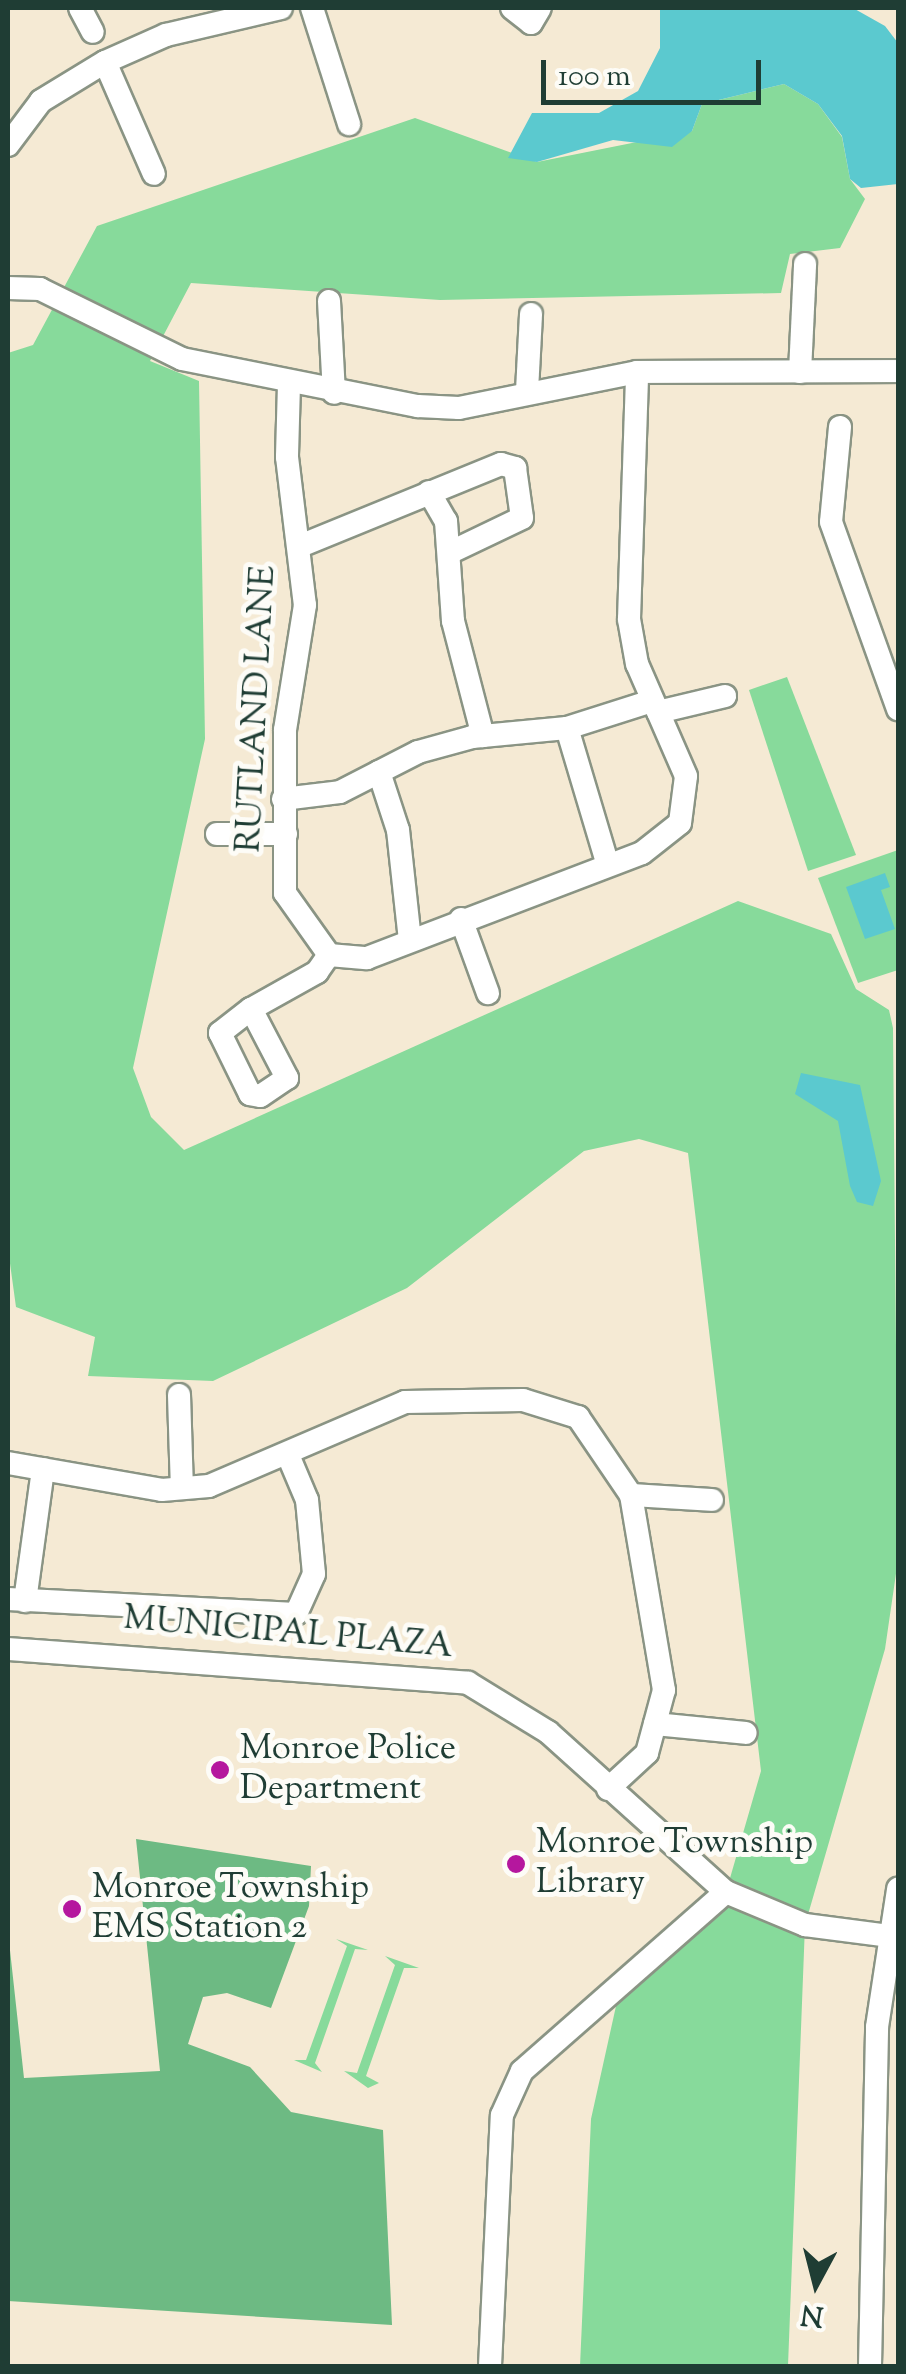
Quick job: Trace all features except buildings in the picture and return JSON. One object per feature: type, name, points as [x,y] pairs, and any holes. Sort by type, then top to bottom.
[{"type":"street","points":[[80,8],[93,32]]},
{"type":"street","points":[[9,139],[41,101],[106,62],[166,36],[281,8]]},
{"type":"street","points":[[312,8],[349,124]]},
{"type":"street","points":[[512,8],[531,23],[540,8]]},
{"type":"street","points":[[106,62],[154,174]]},
{"type":"street","points":[[800,372],[804,264]]},
{"type":"street","points":[[8,288],[40,289],[182,358],[289,384],[459,408],[527,391],[638,372],[898,370]]},
{"type":"street","points":[[329,302],[334,392]]},
{"type":"street","points":[[527,391],[532,314]]},
{"type":"street","points":[[250,1009],[317,972],[329,955],[368,958],[651,848],[680,823],[686,776],[655,706],[629,619],[638,372]]},
{"type":"street","name":"RUTLAND LANE","points":[[289,384],[286,457],[300,546],[302,655],[282,798],[285,893],[329,955]]},
{"type":"street","points":[[840,427],[830,522],[898,710]]},
{"type":"street","name":"RUTLAND LANE","points":[[300,546],[500,464],[515,468],[522,484],[522,518],[450,552]]},
{"type":"street","points":[[429,492],[450,552],[453,621],[483,736]]},
{"type":"street","points":[[282,798],[340,792],[379,772],[483,736],[567,728],[655,706],[726,696]]},
{"type":"street","points":[[567,728],[607,862]]},
{"type":"street","points":[[379,772],[398,830],[410,940]]},
{"type":"street","points":[[217,834],[286,834]]},
{"type":"street","points":[[461,919],[488,993]]},
{"type":"street","points":[[180,1395],[182,1488]]},
{"type":"street","points":[[8,1463],[182,1488],[288,1455],[405,1402],[523,1400],[591,1425],[632,1495],[664,1690],[646,1752],[608,1789]]},
{"type":"street","points":[[42,1469],[16,1600],[296,1614],[312,1595],[314,1574],[307,1500],[288,1455]]},
{"type":"street","points":[[632,1495],[712,1500]]},
{"type":"street","name":"MUNICIPAL PLAZA","points":[[8,1649],[430,1674],[510,1702],[726,1892],[806,1925],[893,1937]]},
{"type":"street","points":[[655,1724],[746,1732]]},
{"type":"street","points":[[870,2366],[898,1889]]},
{"type":"street","points":[[490,2366],[502,2115],[522,2070],[726,1892]]},
{"type":"green space","points":[[784,84],[818,104],[842,137],[850,179],[865,199],[840,248],[790,254],[781,293],[440,300],[191,283],[150,361],[199,381],[205,739],[133,1068],[151,1117],[184,1150],[738,901],[831,934],[856,989],[889,1010],[893,1028],[898,1560],[885,1649],[805,1925],[788,2366],[580,2366],[591,2119],[622,1979],[726,1892],[761,1771],[688,1153],[639,1139],[584,1151],[407,1288],[213,1381],[88,1376],[95,1337],[16,1307],[8,1249],[8,353],[33,345],[97,226],[415,118],[537,162],[692,131],[702,104]]},
{"type":"green space","points":[[787,677],[856,855],[808,871],[749,690]]},
{"type":"green space","points":[[898,850],[898,970],[858,983],[818,878]]},
{"type":"green space","points":[[136,1839],[311,1866],[309,1906],[271,2008],[227,1993],[203,1997],[188,2044],[250,2067],[291,2112],[383,2130],[392,2325],[8,2301],[8,1932],[24,2078],[160,2071]]},
{"type":"green space","points":[[336,1939],[368,1950],[355,1949],[315,2063],[322,2072],[294,2060],[306,2060],[347,1946]]},
{"type":"green space","points":[[385,1956],[419,1968],[404,1968],[366,2076],[379,2083],[368,2088],[344,2071],[357,2073],[395,1965]]},
{"type":"water","points":[[660,8],[853,8],[885,26],[898,43],[898,184],[861,188],[850,179],[842,136],[818,104],[784,84],[702,104],[692,131],[672,147],[613,140],[537,162],[508,158],[532,113],[599,113],[638,91],[660,48]]},
{"type":"water","points":[[885,873],[890,887],[881,890],[895,929],[865,939],[846,887]]},
{"type":"water","points":[[801,1073],[860,1085],[881,1181],[873,1206],[857,1202],[850,1186],[838,1121],[795,1094]]},
{"type":"place","name":"Monroe Police Department","points":[[220,1770]]},
{"type":"place","name":"Monroe Township Library","points":[[516,1864]]},
{"type":"place","name":"Monroe Township EMS Station 2","points":[[72,1909]]}]
